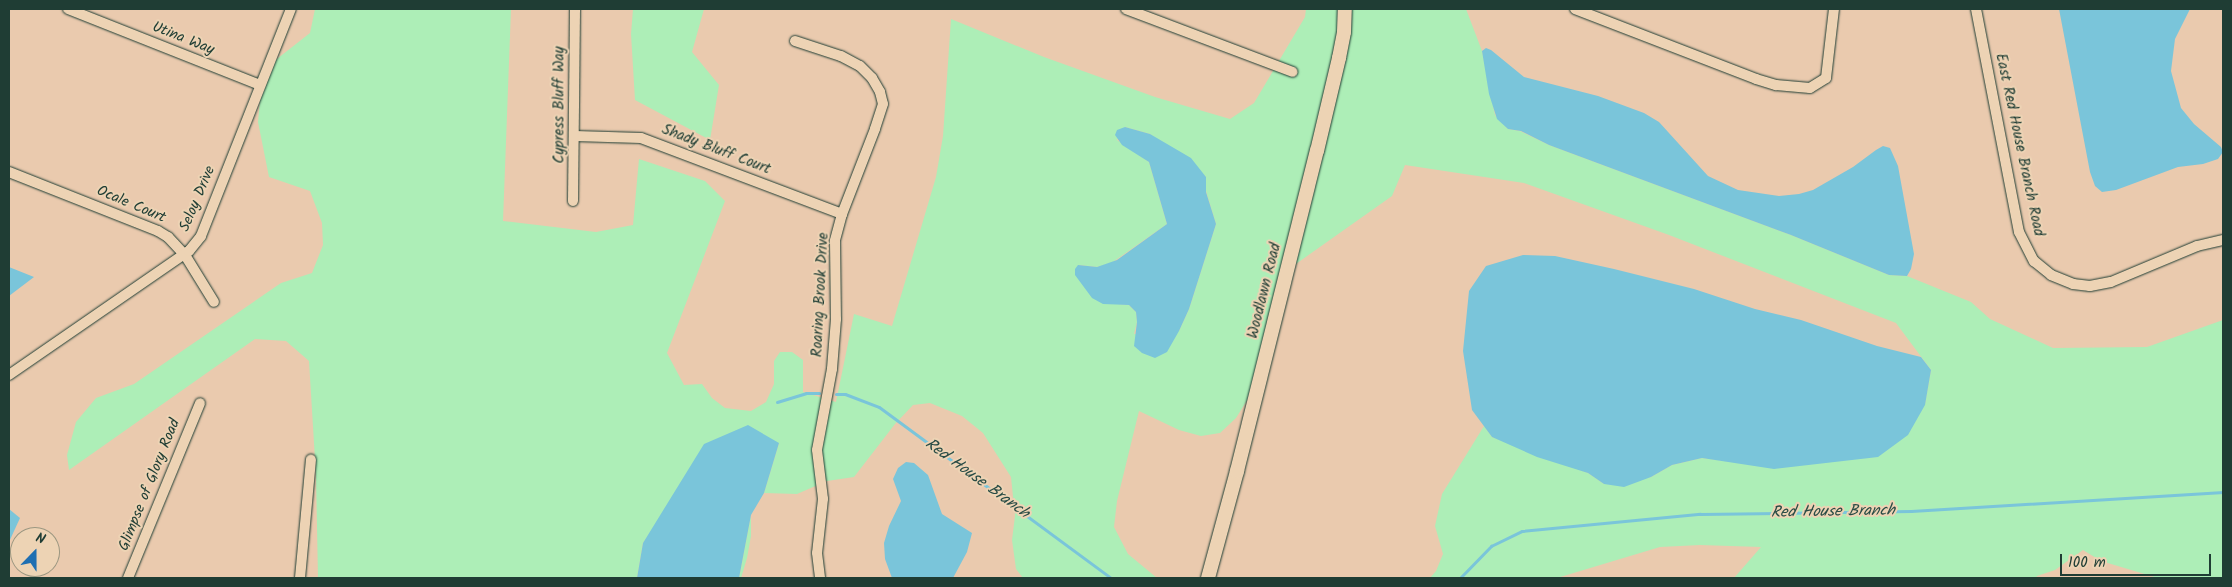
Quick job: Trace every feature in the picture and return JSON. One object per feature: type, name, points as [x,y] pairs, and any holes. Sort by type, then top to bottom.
[{"type":"street","name":"Utina Way","points":[[68,9],[260,85]]},
{"type":"street","name":"Seloy Drive","points":[[9,375],[185,255],[201,236],[291,9]]},
{"type":"street","name":"Cypress Bluff Way","points":[[573,201],[575,9]]},
{"type":"street","points":[[1126,9],[1150,13],[1293,72]]},
{"type":"street","name":"Woodlawn Road","points":[[1208,578],[1237,471],[1317,151],[1344,32],[1344,9]]},
{"type":"street","points":[[1575,9],[1756,79],[1776,85],[1810,88],[1826,78],[1834,9]]},
{"type":"street","name":"East Red House Branch Road","points":[[1976,9],[2019,232],[2034,262],[2051,275],[2073,284],[2090,286],[2111,282],[2197,246],[2223,240]]},
{"type":"street","name":"Roaring Brook Drive","points":[[795,41],[860,66],[872,78],[880,92],[883,104],[876,129],[842,214],[835,241],[836,319],[832,369],[817,450],[823,499],[817,553],[820,578]]},
{"type":"street","name":"Shady Bluff Court","points":[[575,136],[641,138],[842,214]]},
{"type":"street","name":"Ocale Court","points":[[9,172],[158,231],[175,243],[185,255],[214,302]]},
{"type":"street","name":"Glimpse of Glory Road","points":[[128,578],[200,402]]},
{"type":"street","points":[[300,578],[311,460]]},
{"type":"green space","points":[[315,9],[511,9],[503,221],[596,232],[633,225],[639,159],[705,181],[725,201],[667,353],[684,385],[702,384],[712,398],[725,408],[751,411],[766,402],[774,384],[774,361],[780,352],[792,352],[803,360],[803,392],[836,402],[854,314],[892,326],[936,177],[943,136],[951,19],[1044,57],[1155,97],[1230,119],[1254,103],[1305,17],[1306,9],[1339,9],[1334,57],[1251,394],[1236,418],[1220,433],[1201,436],[1179,430],[1139,411],[1117,501],[1114,527],[1128,554],[1157,578],[1023,578],[1016,569],[1012,540],[1015,516],[1011,477],[983,433],[962,416],[930,403],[913,405],[895,424],[854,477],[827,481],[797,494],[764,493],[779,443],[661,517],[643,543],[637,578],[318,578],[316,476],[309,361],[286,341],[255,339],[69,470],[67,455],[76,422],[96,398],[134,384],[281,283],[312,273],[323,245],[322,223],[310,191],[269,177],[258,122],[261,90],[273,62],[310,33]],"holes":[[[1125,127],[1150,134],[1206,177],[1206,191],[1216,224],[1189,309],[1179,331],[1134,334],[1137,322],[1136,312],[1129,305],[1119,304],[1078,265],[1097,267],[1110,264],[1167,224],[1149,162],[1117,140]]]},
{"type":"green space","points":[[633,9],[704,9],[692,52],[719,85],[710,140],[635,100],[631,34]]},
{"type":"green space","points":[[1350,9],[1466,9],[1482,51],[1495,115],[1508,129],[1520,131],[1549,145],[1791,235],[1889,275],[1907,276],[1971,302],[1990,319],[2053,348],[2147,347],[2223,320],[2223,578],[2158,578],[2101,561],[2083,550],[2055,570],[2036,578],[1734,578],[1761,547],[1700,545],[1660,547],[1557,578],[1430,578],[1436,571],[1443,554],[1435,526],[1442,494],[1484,426],[1492,437],[1588,473],[1604,484],[1651,477],[1672,465],[1702,458],[1733,462],[1925,404],[1931,370],[1896,323],[1669,235],[1524,183],[1405,165],[1392,196],[1293,266]]},
{"type":"green space","points":[[751,515],[751,536],[747,558],[741,578],[739,578]]},
{"type":"water","points":[[2059,9],[2190,9],[2175,39],[2171,71],[2181,108],[2194,124],[2221,147],[2223,152],[2218,159],[2203,164],[2178,167],[2116,190],[2102,192],[2095,186],[2090,172]]},
{"type":"water","points":[[1486,48],[1524,77],[1598,96],[1644,113],[1659,122],[1708,176],[1738,190],[1779,196],[1799,194],[1813,190],[1853,167],[1883,146],[1890,148],[1898,166],[1914,254],[1911,269],[1907,276],[1889,275],[1791,235],[1549,145],[1521,131],[1508,129],[1497,119],[1489,94],[1482,51]]},
{"type":"water","points":[[1125,127],[1150,134],[1191,158],[1206,177],[1206,192],[1216,224],[1189,309],[1179,331],[1167,352],[1155,358],[1142,353],[1134,346],[1137,322],[1136,312],[1129,305],[1103,304],[1092,298],[1075,275],[1075,269],[1078,265],[1097,267],[1117,260],[1167,224],[1149,162],[1122,145],[1115,135],[1117,130]]},
{"type":"water","points":[[1523,255],[1555,256],[1694,289],[1755,309],[1801,320],[1877,346],[1921,357],[1931,370],[1925,405],[1908,435],[1878,457],[1774,469],[1702,458],[1672,465],[1651,477],[1624,487],[1604,484],[1588,473],[1537,457],[1492,437],[1472,410],[1463,351],[1469,291],[1486,266]]},
{"type":"water","points":[[9,267],[34,277],[9,296]]},
{"type":"water","points":[[748,425],[779,443],[764,493],[751,515],[739,578],[637,578],[643,543],[704,444]]},
{"type":"water","points":[[906,462],[914,463],[928,475],[942,514],[972,533],[967,552],[953,578],[892,578],[885,559],[884,543],[889,526],[901,501],[893,479],[898,468]]},
{"type":"water","points":[[9,509],[20,518],[16,527],[10,527],[9,542]]},
{"type":"waterway","name":"Red House Branch","points":[[777,402],[806,393],[819,393]]},
{"type":"waterway","name":"Red House Branch","points":[[836,394],[845,394],[879,407],[1111,578]]},
{"type":"waterway","name":"Red House Branch","points":[[1460,578],[1491,546],[1522,531],[1700,514],[1911,511],[2223,492]]}]
